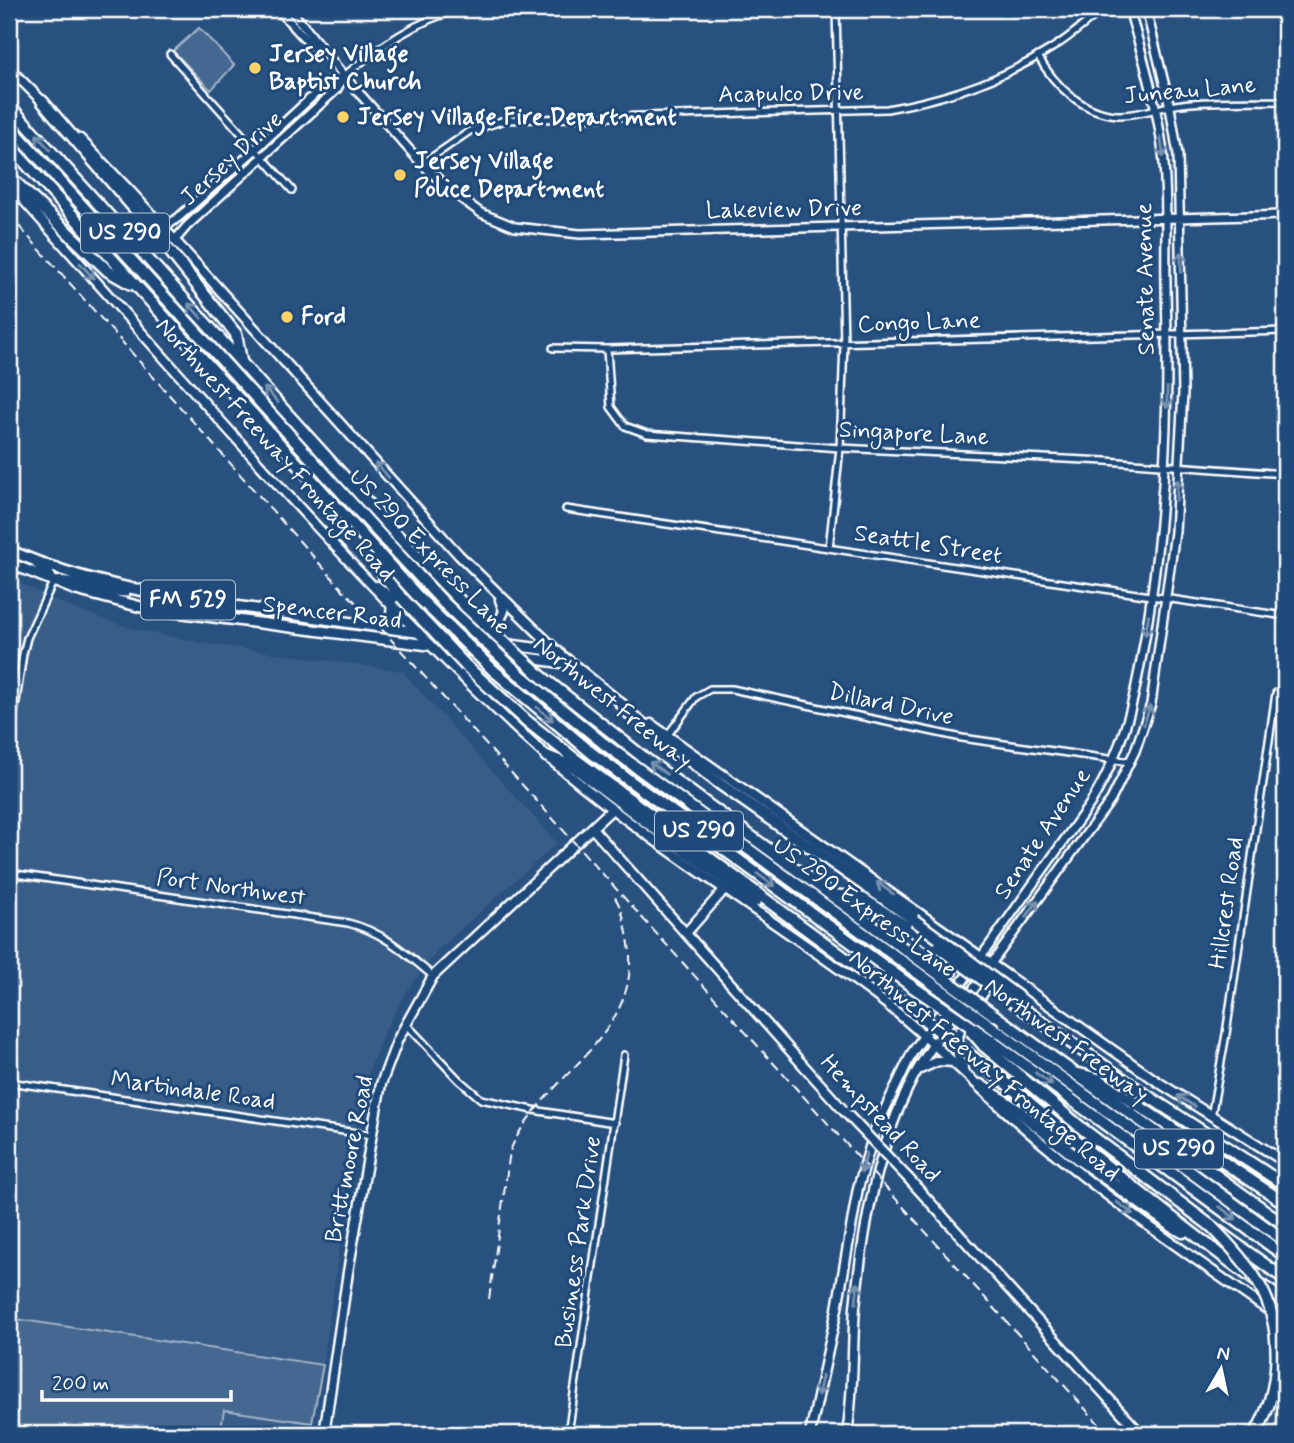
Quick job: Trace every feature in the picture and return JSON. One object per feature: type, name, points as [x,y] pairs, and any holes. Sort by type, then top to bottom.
[{"type":"highway","points":[[42,102],[144,219],[236,334],[241,362]]},
{"type":"highway","name":"Northwest Freeway","points":[[9,105],[418,557],[465,606],[542,677],[643,757],[925,964],[993,1034],[1285,1256]]},
{"type":"highway","name":"US 290 Express Lane","points":[[9,125],[444,603],[519,674],[603,743],[918,973],[993,1034],[1285,1241]]},
{"type":"highway","name":"Northwest Freeway","points":[[9,145],[375,551],[493,670],[593,754],[910,985],[964,1022],[1073,1073],[1285,1225]]},
{"type":"highway","points":[[9,176],[108,271],[139,290]]},
{"type":"highway","points":[[375,551],[385,578],[401,597],[466,666],[528,722],[856,966],[1202,1242],[1285,1302]]},
{"type":"highway","points":[[621,704],[629,714],[720,784],[915,920],[1000,983],[1018,1002]]},
{"type":"highway","points":[[546,756],[574,767],[689,854],[804,934],[828,946]]},
{"type":"highway","points":[[830,894],[863,899],[1018,1002],[1151,1098],[1285,1185]]},
{"type":"highway","points":[[993,1034],[1084,1130],[1285,1279]]},
{"type":"highway","points":[[1073,1073],[1098,1079],[1285,1203]]},
{"type":"highway","points":[[980,1085],[1172,1226],[1202,1242]]},
{"type":"highway","points":[[1211,1226],[1245,1263],[1260,1286],[1275,1332],[1273,1387],[1268,1408],[1255,1434]]},
{"type":"main road","points":[[9,68],[163,228],[426,519],[557,651],[621,704],[981,957],[1211,1118],[1285,1162]]},
{"type":"main road","name":"Northwest Freeway Frontage Road","points":[[9,184],[358,572],[417,633],[546,756],[611,810],[807,946],[889,1007],[934,1043],[1041,1143],[1091,1183],[1285,1322]]},
{"type":"main road","name":"Spencer Road","points":[[9,550],[30,559],[136,591],[557,651]]},
{"type":"main road","points":[[30,559],[47,571],[53,582],[67,580],[95,589],[136,591]]},
{"type":"main road","name":"Spencer Road","points":[[9,564],[105,599],[155,609],[573,664]]},
{"type":"main road","points":[[358,572],[405,610],[417,614],[500,620],[504,606],[494,590]]},
{"type":"main road","points":[[385,628],[391,622],[393,608]]},
{"type":"main road","name":"Brittmoore Road","points":[[324,1434],[381,1084],[406,1024],[433,976],[611,810]]},
{"type":"main road","name":"Hempstead Road","points":[[593,828],[844,1111],[1141,1434]]},
{"type":"main road","points":[[686,933],[724,890]]},
{"type":"main road","points":[[889,1007],[926,1006],[952,972],[954,955],[941,927]]},
{"type":"main road","name":"Senate Avenue","points":[[810,1434],[868,1149],[893,1088],[923,1035],[981,957]]},
{"type":"main road","name":"Senate Avenue","points":[[847,1434],[859,1275],[873,1185],[902,1103],[918,1070],[934,1043],[991,964]]},
{"type":"main road","points":[[967,1073],[956,1055],[959,1031],[988,986],[1000,983],[1021,985]]},
{"type":"main road","points":[[918,1070],[938,1060],[954,1062]]},
{"type":"street","points":[[278,9],[307,41],[326,54]]},
{"type":"street","points":[[290,9],[326,54]]},
{"type":"street","name":"Jersey Drive","points":[[174,240],[337,89],[344,76],[372,52],[408,29],[461,9]]},
{"type":"street","points":[[829,548],[840,448],[844,343],[835,9]]},
{"type":"street","name":"Acapulco Drive","points":[[422,164],[470,131],[505,120],[838,111],[887,109],[924,103],[968,90],[1038,56],[1055,47],[1104,9]]},
{"type":"street","name":"Senate Avenue","points":[[981,957],[1090,804],[1114,760],[1134,701],[1152,596],[1166,465],[1167,333],[1163,156],[1156,110],[1129,9]]},
{"type":"street","name":"Senate Avenue","points":[[991,964],[1096,823],[1130,762],[1151,704],[1175,532],[1183,393],[1178,155],[1170,107],[1146,9]]},
{"type":"street","points":[[170,54],[292,190]]},
{"type":"street","name":"Lakeview Drive","points":[[326,54],[422,164],[452,192],[481,213],[515,227],[580,234],[1285,215]]},
{"type":"street","name":"Juneau Lane","points":[[1038,56],[1057,85],[1099,111],[1118,115],[1180,104],[1285,101]]},
{"type":"street","name":"Jersey Drive","points":[[163,228],[256,149],[329,81],[344,76]]},
{"type":"street","name":"Congo Lane","points":[[553,348],[607,349],[1285,331]]},
{"type":"street","name":"Singapore Lane","points":[[607,349],[611,407],[625,426],[647,434],[1285,474]]},
{"type":"street","name":"Seattle Street","points":[[566,509],[1285,616]]},
{"type":"street","points":[[9,750],[27,638],[53,582]]},
{"type":"street","name":"Dillard Drive","points":[[667,736],[696,697],[710,689],[732,689],[962,738],[1130,762]]},
{"type":"street","name":"Hillcrest Road","points":[[1211,1118],[1226,1034],[1276,693]]},
{"type":"street","name":"Port Northwest","points":[[9,873],[348,923],[384,936],[433,976]]},
{"type":"street","points":[[406,1024],[458,1080],[481,1100],[615,1123]]},
{"type":"street","name":"Business Park Drive","points":[[568,1434],[624,1055]]},
{"type":"street","name":"Martindale Road","points":[[9,1082],[371,1135]]},
{"type":"shaded area","points":[[199,28],[234,65],[211,90],[173,51]]},
{"type":"shaded area","points":[[9,578],[72,608],[133,629],[203,643],[402,671],[557,843],[440,948],[409,988],[384,1032],[366,1080],[357,1122],[323,1365],[9,1318]]},
{"type":"shaded area","points":[[9,1318],[323,1365],[312,1423],[224,1410],[220,1434],[9,1434]]},
{"type":"shaded area","points":[[224,1410],[312,1423],[310,1434],[220,1434]]},
{"type":"railway","points":[[9,215],[343,590],[369,615],[1108,1434]]},
{"type":"railway","points":[[489,1299],[510,1151],[525,1124],[544,1099],[588,1053],[607,1029],[622,1002],[629,973],[628,938],[621,909],[612,893]]},
{"type":"place","name":"Jersey Village Baptist Church","points":[[255,68]]},
{"type":"place","name":"Jersey Village Fire Department","points":[[343,117]]},
{"type":"place","name":"Jersey Village Police Department","points":[[400,175]]},
{"type":"place","name":"Ford","points":[[287,317]]}]
